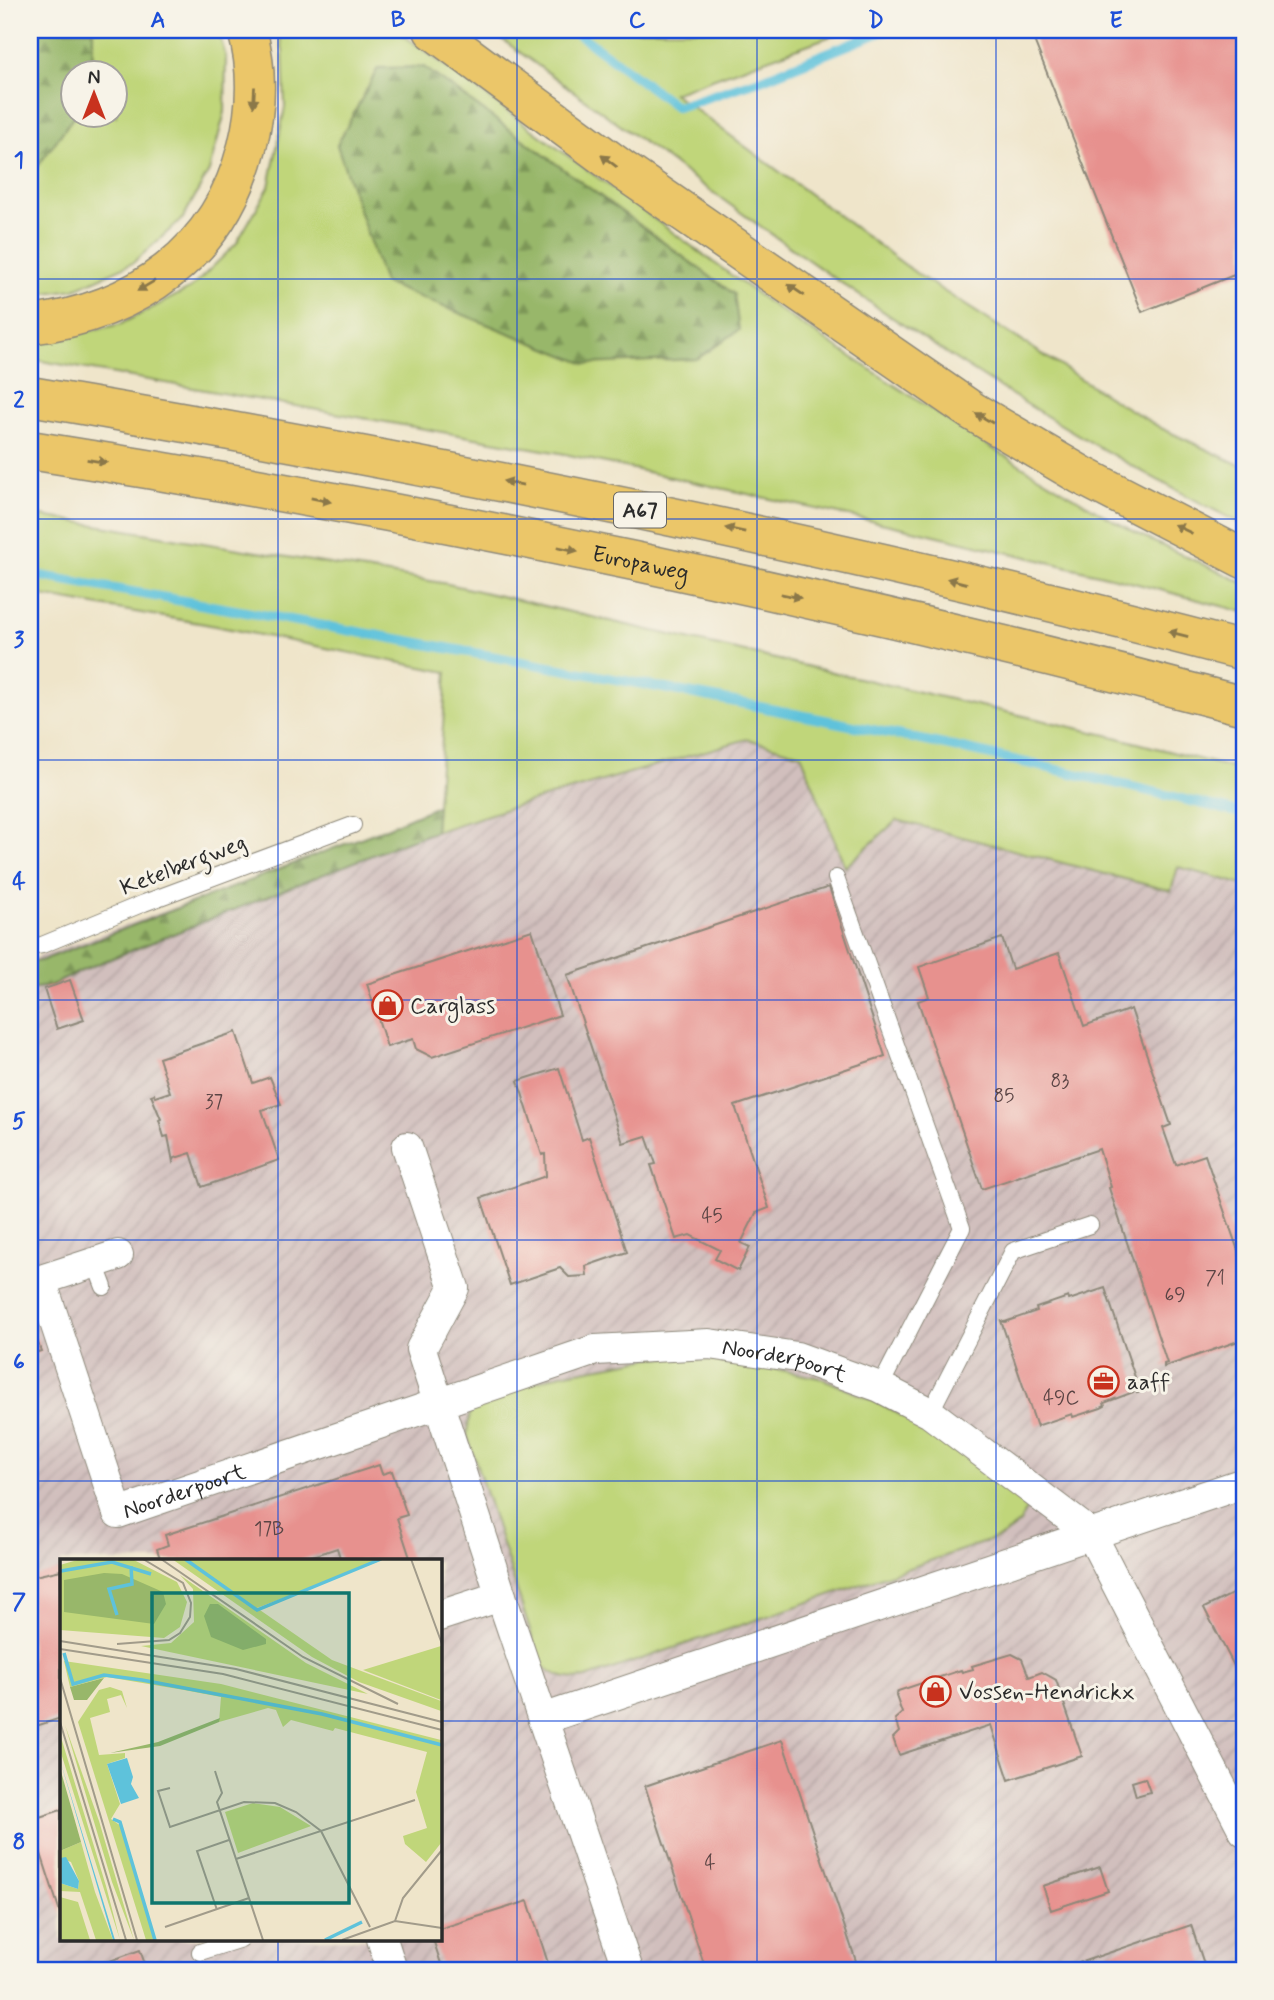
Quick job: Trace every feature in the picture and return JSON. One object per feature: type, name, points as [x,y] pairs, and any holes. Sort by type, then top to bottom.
[{"type":"highway","points":[[30,325],[75,316],[109,305],[141,290],[183,260],[209,231],[225,206],[237,179],[251,131],[255,66],[247,30]]},
{"type":"highway","points":[[433,30],[624,171],[972,411],[1081,475],[1244,559]]},
{"type":"highway","name":"A67","points":[[30,396],[263,436],[542,489],[833,551],[1244,651]]},
{"type":"highway","name":"Europaweg","points":[[30,450],[190,475],[458,525],[811,601],[1244,706]]},
{"type":"street","points":[[407,1147],[454,1288],[421,1349],[501,1596],[628,1970]]},
{"type":"street","name":"Noorderpoort","points":[[106,1268],[41,1280],[118,1513],[595,1350],[709,1344],[797,1357],[880,1387],[930,1413],[1091,1534],[1244,1831]]},
{"type":"street","points":[[543,1718],[1244,1483]]},
{"type":"street","points":[[441,1615],[501,1596]]},
{"type":"street","points":[[382,1940],[392,1970]]},
{"type":"lane","name":"Ketelbergweg","points":[[30,947],[42,945],[353,825]]},
{"type":"lane","points":[[836,877],[962,1228],[880,1387]]},
{"type":"lane","points":[[930,1413],[1013,1251],[1090,1225]]},
{"type":"lane","points":[[200,1952],[238,1940]]},
{"type":"shaded area","points":[[712,712],[1244,840],[1244,1970],[30,1970],[30,960]]},
{"type":"green space","points":[[30,30],[91,30],[92,60],[60,60],[60,130],[64,130],[30,177]]},
{"type":"green space","points":[[91,30],[218,30],[226,57],[225,112],[209,171],[183,218],[133,263],[75,289],[30,295],[30,177],[64,130],[130,130],[130,60],[92,60]]},
{"type":"green space","points":[[278,30],[396,30],[772,305],[975,438],[1116,522],[1244,583],[1244,612],[922,532],[560,453],[30,359],[30,344],[121,324],[191,288],[236,244],[269,187],[285,107],[283,51]]},
{"type":"green space","points":[[489,30],[848,30],[673,93],[920,276],[1117,402],[1163,429],[1244,467],[1244,525],[1046,416],[950,356],[764,229]]},
{"type":"green space","points":[[424,67],[734,294],[739,330],[697,359],[586,364],[384,283],[337,145],[378,68]]},
{"type":"green space","points":[[30,514],[448,584],[1111,736],[1244,771],[1244,885],[1178,867],[1171,891],[897,820],[845,867],[801,754],[747,739],[435,832],[447,672],[205,624],[30,594]]},
{"type":"green space","points":[[437,806],[435,832],[90,967],[50,986],[30,989],[30,962],[40,961],[384,829]]},
{"type":"green space","points":[[655,1357],[742,1362],[824,1379],[883,1405],[1023,1488],[1028,1507],[1020,1523],[1003,1536],[586,1678],[573,1679],[557,1675],[541,1665],[467,1435],[470,1412],[485,1397],[561,1374]]},
{"type":"building","points":[[1030,30],[1244,30],[1244,271],[1142,312]]},
{"type":"building","points":[[829,887],[885,1056],[735,1106],[769,1208],[756,1213],[741,1243],[750,1247],[738,1271],[715,1259],[720,1250],[690,1235],[676,1239],[651,1165],[656,1164],[646,1136],[623,1143],[567,975]]},
{"type":"building","points":[[532,930],[560,1015],[432,1057],[416,1049],[413,1039],[387,1047],[367,984]]},
{"type":"building","points":[[1002,938],[1012,969],[1059,953],[1084,1026],[1131,1009],[1171,1125],[1163,1128],[1176,1165],[1205,1155],[1244,1268],[1244,1339],[1164,1367],[1167,1363],[1109,1188],[1111,1187],[1099,1149],[982,1189],[918,1001],[929,997],[919,967]]},
{"type":"building","points":[[70,980],[84,1020],[57,1029],[44,989]]},
{"type":"building","points":[[236,1032],[253,1083],[270,1077],[281,1104],[262,1110],[279,1160],[202,1187],[191,1153],[175,1158],[173,1162],[168,1136],[164,1137],[159,1120],[161,1119],[151,1095],[154,1094],[155,1097],[170,1092],[159,1058]]},
{"type":"building","points":[[559,1068],[582,1140],[589,1137],[627,1252],[586,1266],[587,1276],[569,1277],[560,1268],[510,1285],[481,1198],[546,1176],[545,1154],[542,1155],[518,1081]]},
{"type":"building","points":[[1105,1288],[1140,1392],[1136,1391],[1104,1403],[1105,1406],[1101,1408],[1073,1417],[1072,1414],[1037,1427],[1001,1321],[1037,1311],[1036,1308],[1068,1297],[1069,1300]]},
{"type":"building","points":[[36,1338],[41,1351],[31,1354],[30,1340]]},
{"type":"building","points":[[379,1465],[382,1474],[392,1471],[407,1515],[397,1518],[410,1559],[340,1559],[337,1548],[304,1559],[160,1559],[157,1549],[168,1545],[165,1535]]},
{"type":"building","points":[[60,1570],[60,1718],[30,1728],[30,1577]]},
{"type":"building","points":[[1244,1588],[1244,1685],[1204,1608]]},
{"type":"building","points":[[1012,1654],[1022,1659],[1029,1677],[1042,1672],[1056,1680],[1082,1756],[1009,1780],[991,1725],[899,1755],[893,1738],[899,1732],[895,1719],[902,1713],[896,1696],[898,1691],[961,1670],[973,1669],[972,1666]]},
{"type":"building","points":[[782,1740],[859,1970],[706,1970],[645,1786]]},
{"type":"building","points":[[1145,1778],[1150,1792],[1136,1796],[1132,1782]]},
{"type":"building","points":[[60,1810],[60,1912],[30,1820]]},
{"type":"building","points":[[1100,1867],[1108,1891],[1051,1910],[1043,1886]]},
{"type":"building","points":[[528,1901],[548,1963],[525,1970],[443,1970],[433,1940],[441,1940],[441,1928]]},
{"type":"building","points":[[1191,1925],[1206,1970],[1058,1970]]},
{"type":"building","points":[[140,1950],[147,1970],[85,1970]]},
{"type":"waterway","points":[[573,30],[677,107],[760,80],[885,30]]},
{"type":"waterway","points":[[30,574],[487,655],[791,713],[943,744],[1244,814]]},
{"type":"place","name":"Carglass","points":[[387,1005]]},
{"type":"place","name":"aaff","points":[[1104,1381]]},
{"type":"place","name":"Vossen-Hendrickx","points":[[936,1691]]}]
